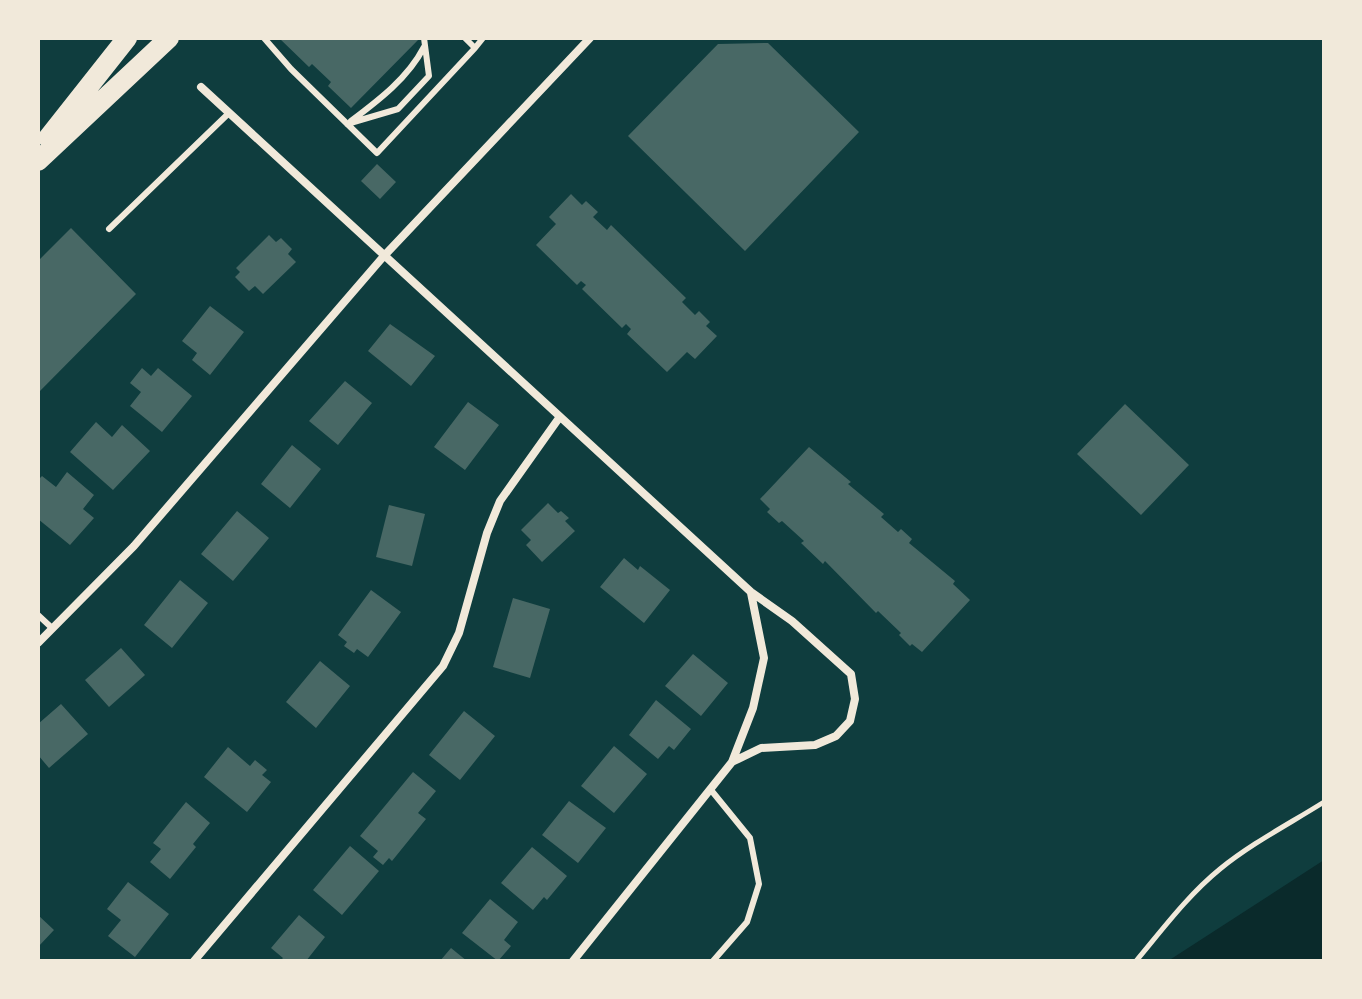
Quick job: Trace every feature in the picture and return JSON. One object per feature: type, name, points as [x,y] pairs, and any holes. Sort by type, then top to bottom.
[{"type":"main road","points":[[38,150],[127,38]]},
{"type":"main road","points":[[38,161],[169,38]]},
{"type":"street","points":[[38,643],[134,546],[383,257],[590,38]]},
{"type":"street","points":[[201,87],[751,592],[792,621],[851,674],[855,699],[850,721],[836,736],[815,745],[761,748],[732,762]]},
{"type":"street","points":[[194,961],[443,666],[459,633],[487,533],[500,501],[559,418]]},
{"type":"street","points":[[573,961],[732,762],[753,708],[764,658],[751,592]]},
{"type":"lane","points":[[264,38],[291,69],[377,153],[483,38]]},
{"type":"lane","points":[[347,124],[398,109],[429,76],[424,38]]},
{"type":"lane","points":[[465,38],[475,48]]},
{"type":"lane","points":[[347,124],[385,95],[417,61],[424,47]]},
{"type":"lane","points":[[109,229],[229,113]]},
{"type":"lane","points":[[38,615],[52,628]]},
{"type":"lane","points":[[711,790],[750,838],[759,884],[747,922],[713,961]]},
{"type":"path","points":[[1136,961],[1197,890],[1219,870],[1263,837],[1324,802]]},
{"type":"water","points":[[1324,860],[1324,961],[1169,961],[1171,959]]},
{"type":"building","points":[[279,38],[420,38],[351,108],[328,86],[331,82],[312,64],[309,67]]},
{"type":"building","points":[[768,43],[859,132],[745,251],[628,136],[718,44]]},
{"type":"building","points":[[377,164],[396,182],[380,199],[361,181]]},
{"type":"building","points":[[571,194],[582,205],[586,201],[598,212],[593,217],[607,230],[611,225],[686,298],[682,302],[695,315],[699,311],[710,322],[706,326],[717,336],[695,359],[687,352],[667,372],[627,334],[631,329],[626,324],[622,328],[582,289],[586,285],[581,281],[577,285],[536,245],[556,224],[549,217]]},
{"type":"building","points":[[71,228],[136,294],[38,393],[38,261]]},
{"type":"building","points":[[269,235],[276,242],[281,238],[292,249],[288,254],[296,262],[263,294],[255,286],[249,291],[235,277],[240,272],[236,268]]},
{"type":"building","points":[[210,306],[244,332],[210,375],[192,360],[197,353],[182,341]]},
{"type":"building","points":[[390,324],[435,356],[411,386],[368,351]]},
{"type":"building","points":[[142,368],[151,376],[158,368],[192,396],[162,432],[130,406],[141,392],[130,383]]},
{"type":"building","points":[[345,381],[372,403],[338,445],[309,421]]},
{"type":"building","points":[[468,402],[499,425],[465,470],[434,447]]},
{"type":"building","points":[[1125,404],[1189,465],[1141,515],[1077,454]]},
{"type":"building","points":[[96,422],[112,437],[122,425],[150,451],[113,490],[70,452]]},
{"type":"building","points":[[292,445],[321,469],[290,508],[261,484]]},
{"type":"building","points":[[809,447],[884,514],[881,517],[912,539],[909,543],[955,581],[953,584],[970,600],[922,652],[912,644],[910,646],[878,611],[876,613],[825,561],[823,564],[801,543],[804,541],[767,512],[770,509],[760,499]]},
{"type":"building","points":[[67,472],[94,495],[83,509],[94,518],[70,545],[38,519],[38,480],[42,476],[56,487]]},
{"type":"building","points":[[548,503],[569,518],[565,521],[575,531],[542,562],[526,545],[531,540],[521,530]]},
{"type":"building","points":[[389,505],[425,514],[412,566],[376,557]]},
{"type":"building","points":[[237,511],[269,538],[233,581],[201,554]]},
{"type":"building","points":[[624,558],[638,570],[640,566],[670,590],[644,623],[600,587]]},
{"type":"building","points":[[180,580],[208,603],[172,648],[144,625]]},
{"type":"building","points":[[371,590],[401,612],[368,657],[357,649],[354,653],[344,646],[347,642],[338,635]]},
{"type":"building","points":[[513,598],[550,609],[530,678],[493,667]]},
{"type":"building","points":[[121,648],[145,675],[109,707],[85,680]]},
{"type":"building","points":[[693,654],[728,683],[701,716],[665,686]]},
{"type":"building","points":[[320,661],[350,686],[316,728],[286,702]]},
{"type":"building","points":[[656,700],[691,729],[674,750],[669,746],[658,759],[629,735]]},
{"type":"building","points":[[61,704],[88,734],[49,768],[38,755],[38,724]]},
{"type":"building","points":[[464,711],[495,736],[460,780],[429,755]]},
{"type":"building","points":[[614,746],[647,774],[614,813],[581,786]]},
{"type":"building","points":[[228,747],[250,766],[255,760],[267,770],[262,775],[271,782],[247,812],[204,777]]},
{"type":"building","points":[[413,772],[436,791],[418,813],[426,819],[392,861],[389,858],[383,865],[373,857],[378,851],[360,836]]},
{"type":"building","points":[[569,801],[606,828],[578,863],[542,835]]},
{"type":"building","points":[[186,802],[210,823],[193,844],[196,847],[170,879],[150,862],[161,849],[153,843]]},
{"type":"building","points":[[350,846],[379,871],[342,915],[313,890]]},
{"type":"building","points":[[532,847],[567,876],[547,900],[544,897],[533,910],[501,883]]},
{"type":"building","points":[[128,882],[169,914],[135,957],[108,936],[121,920],[107,909]]},
{"type":"building","points":[[490,899],[518,922],[504,940],[511,946],[498,961],[462,933]]},
{"type":"building","points":[[38,915],[54,930],[38,947]]},
{"type":"building","points":[[299,915],[325,937],[306,961],[280,961],[283,958],[271,948]]},
{"type":"building","points":[[451,948],[467,961],[440,961]]}]
